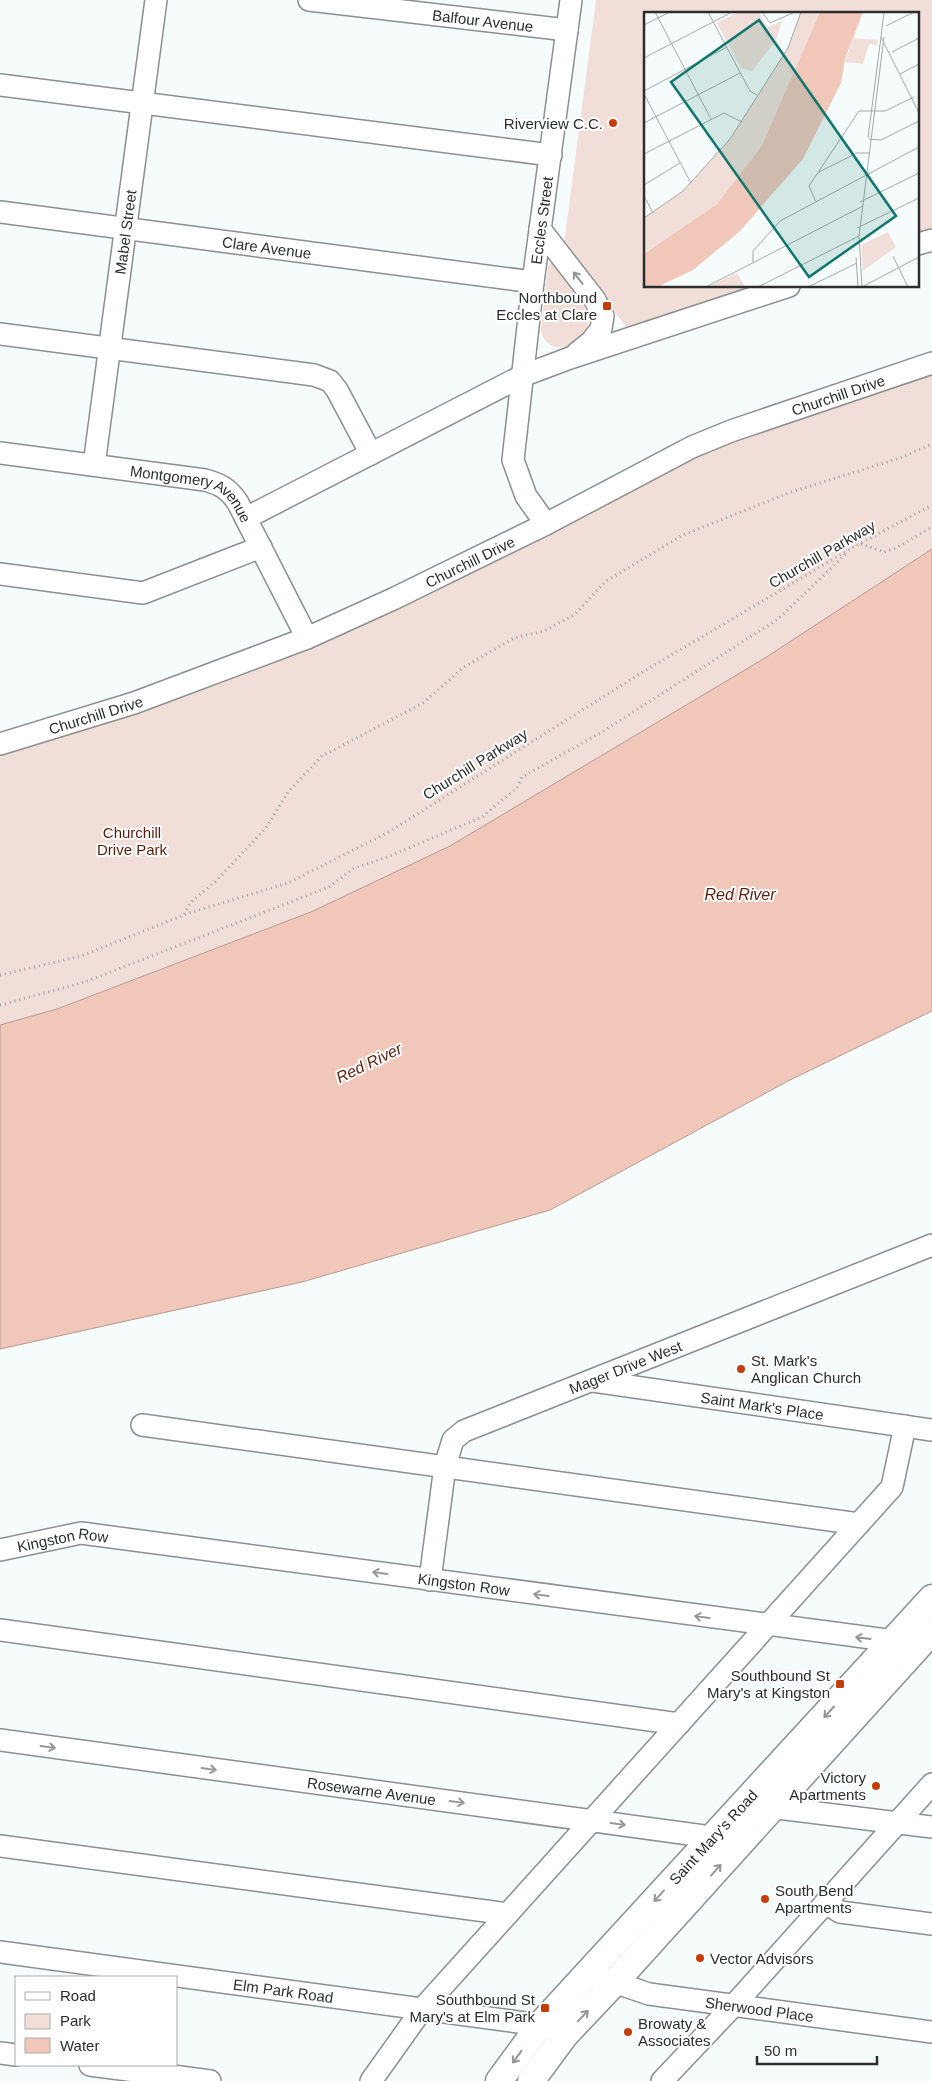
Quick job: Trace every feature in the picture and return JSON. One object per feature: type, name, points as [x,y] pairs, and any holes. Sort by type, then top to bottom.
[{"type":"main road","name":"Saint Mary's Road","points":[[499,2081],[540,2024],[589,1973],[932,1598]]},
{"type":"main road","name":"Saint Mary's Road","points":[[530,2081],[565,2035],[931,1634]]},
{"type":"street","name":"Mabel Street","points":[[94,465],[156,0]]},
{"type":"street","name":"Balfour Avenue","points":[[309,0],[567,30]]},
{"type":"street","name":"Eccles Street","points":[[546,524],[526,496],[513,460],[533,282],[571,0]]},
{"type":"street","points":[[0,85],[551,155]]},
{"type":"street","name":"Clare Avenue","points":[[0,212],[533,282]]},
{"type":"street","points":[[540,229],[595,300],[603,316],[601,329],[591,342],[570,358]]},
{"type":"street","points":[[246,518],[522,376],[570,358],[783,288]]},
{"type":"street","points":[[0,334],[304,373],[322,378],[330,381],[337,390],[371,454]]},
{"type":"street","name":"Churchill Drive","points":[[0,744],[134,703],[307,638],[393,599],[546,524],[692,447],[716,437],[932,363]]},
{"type":"street","name":"Montgomery Avenue","points":[[0,453],[205,480],[220,484],[232,494],[246,518],[307,638]]},
{"type":"street","points":[[0,574],[144,593],[261,547]]},
{"type":"street","name":"Mager Drive West","points":[[430,1580],[445,1466],[453,1440],[464,1431],[932,1245]]},
{"type":"street","name":"Saint Mark's Place","points":[[593,1380],[932,1430]]},
{"type":"street","points":[[142,1425],[859,1524]]},
{"type":"street","points":[[371,2081],[423,2008],[892,1487],[905,1426]]},
{"type":"street","name":"Kingston Row","points":[[0,1550],[82,1533],[767,1626],[894,1641],[931,1634]]},
{"type":"street","points":[[0,1630],[679,1724]]},
{"type":"street","name":"Rosewarne Avenue","points":[[0,1740],[742,1841]]},
{"type":"street","points":[[662,2081],[734,2005],[932,1784]]},
{"type":"street","points":[[744,1804],[932,1827]]},
{"type":"street","points":[[0,1846],[508,1914]]},
{"type":"street","points":[[824,1904],[840,1912],[932,1924]]},
{"type":"street","name":"Elm Park Road","points":[[0,1952],[540,2024],[565,2035]]},
{"type":"street","name":"Sherwood Place","points":[[589,1973],[649,1994],[932,2032]]},
{"type":"street","points":[[0,2053],[15,2055]]},
{"type":"street","points":[[98,2066],[210,2081]]},
{"type":"path","points":[[183,915],[192,902],[216,881],[266,828],[288,792],[322,756],[423,703],[464,667],[514,638],[544,632],[574,616],[606,581],[683,535],[790,492],[900,458],[932,444]]},
{"type":"path","name":"Churchill Parkway","points":[[0,975],[81,956],[183,915],[288,883],[387,833],[646,670],[852,548],[932,505]]},
{"type":"path","points":[[860,544],[884,552],[896,548],[932,527]]},
{"type":"path","points":[[0,1005],[86,982],[329,886],[354,868],[385,858],[482,817],[517,788],[522,777],[602,732],[778,618],[852,548]]},
{"type":"green space","name":"Riverview C.C.","points":[[596,0],[932,0],[932,232],[920,236],[920,12],[644,12],[644,288],[760,288],[629,331],[564,244]]},
{"type":"green space","points":[[551,263],[581,297],[589,319],[585,334],[570,346],[557,347],[552,345],[543,337],[541,330],[548,267]]},
{"type":"green space","name":"Churchill Drive Park","points":[[932,363],[932,549],[765,658],[450,846],[311,912],[57,1009],[0,1025],[0,744],[204,678],[692,447]]},
{"type":"water","name":"Red River","points":[[932,549],[932,1011],[788,1081],[550,1210],[302,1282],[0,1349],[0,1025],[57,1009],[311,912],[450,846],[765,658]]},
{"type":"place","name":"Riverview C.C.","points":[[613,123]]},
{"type":"place","name":"Northbound Eccles at Clare","points":[[607,306]]},
{"type":"place","name":"St. Mark's Anglican Church","points":[[741,1369]]},
{"type":"place","name":"Southbound St Mary's at Kingston","points":[[840,1684]]},
{"type":"place","name":"Victory Apartments","points":[[876,1786]]},
{"type":"place","name":"South Bend Apartments","points":[[765,1899]]},
{"type":"place","name":"Vector Advisors","points":[[700,1958]]},
{"type":"place","name":"Southbound St Mary's at Elm Park","points":[[545,2008]]},
{"type":"place","name":"Browaty & Associates","points":[[628,2032]]}]
